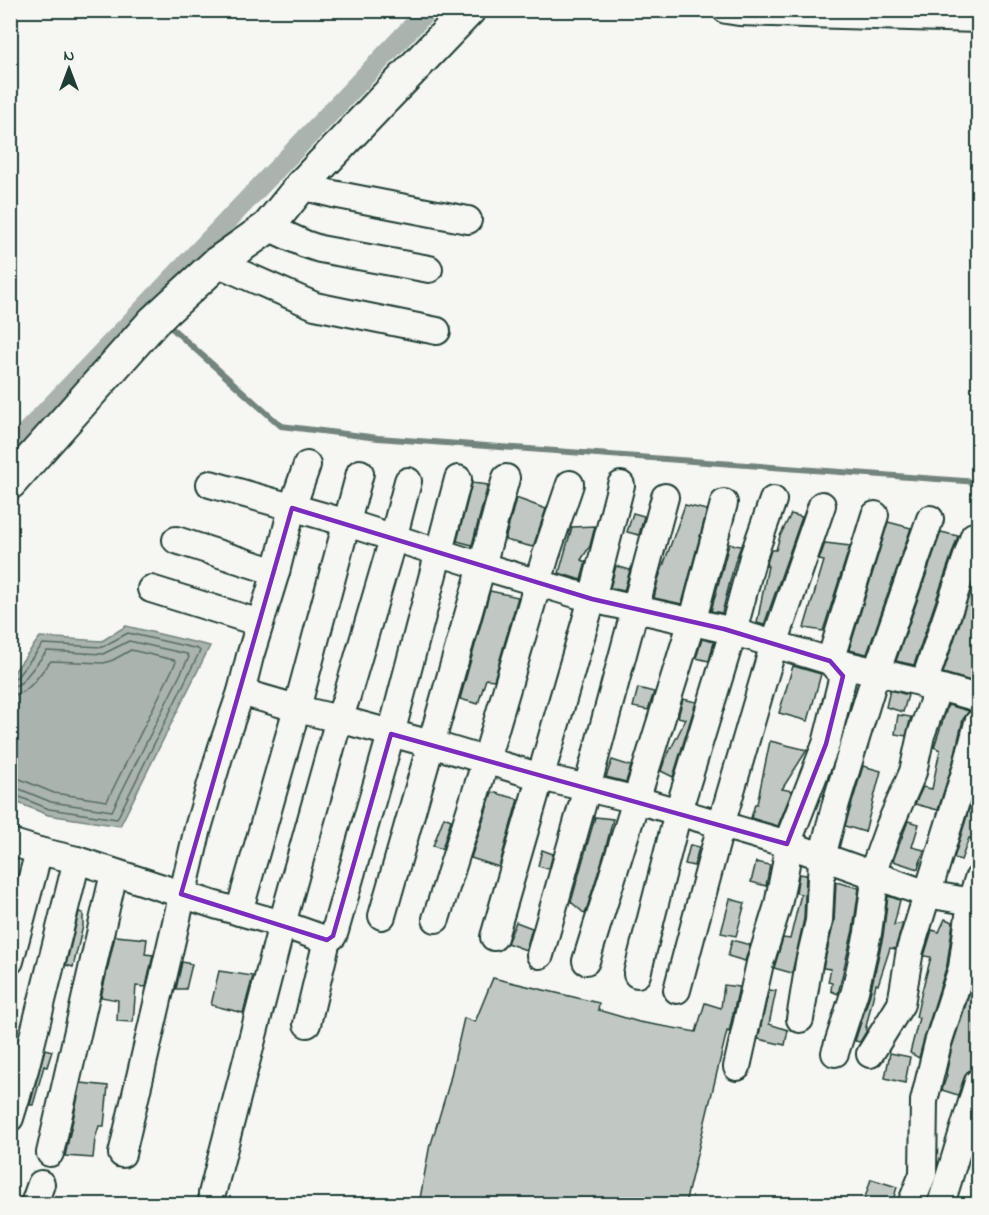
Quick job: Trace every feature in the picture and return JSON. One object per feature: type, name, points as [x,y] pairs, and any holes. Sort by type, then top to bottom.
[{"type":"main road","points":[[10,483],[161,313],[217,263],[268,227],[301,186],[469,10]]},
{"type":"street","points":[[726,10],[751,13],[978,19]]},
{"type":"street","points":[[301,186],[468,220]]},
{"type":"street","points":[[268,227],[320,249],[429,270]]},
{"type":"street","points":[[217,263],[315,306],[437,331]]},
{"type":"street","points":[[122,1154],[198,828],[241,692],[292,508],[307,465]]},
{"type":"street","points":[[239,912],[360,473]]},
{"type":"street","points":[[382,916],[506,478]]},
{"type":"street","points":[[307,1024],[327,940],[333,936],[335,931],[391,734],[458,479]]},
{"type":"street","points":[[212,1194],[282,924],[408,481]]},
{"type":"street","points":[[210,484],[347,523],[482,567],[591,599],[733,632],[830,661],[978,698]]},
{"type":"street","points":[[436,919],[486,760],[537,583],[570,484]]},
{"type":"street","points":[[494,937],[541,777],[621,485]]},
{"type":"street","points":[[540,955],[665,497]]},
{"type":"street","points":[[637,974],[678,812],[733,632],[753,557],[773,500]]},
{"type":"street","points":[[586,961],[692,622],[723,502]]},
{"type":"street","points":[[677,990],[721,825],[774,644],[822,505]]},
{"type":"street","points":[[830,661],[875,515]]},
{"type":"street","points":[[800,1019],[809,963],[819,921],[822,857],[836,803],[876,673],[930,519]]},
{"type":"street","points":[[924,683],[974,536]]},
{"type":"street","points":[[176,540],[276,572]]},
{"type":"street","points":[[152,589],[260,623]]},
{"type":"street","points":[[737,1067],[760,963],[778,905],[786,864],[787,844],[826,744],[843,676],[830,661]]},
{"type":"street","points":[[835,1053],[855,991],[868,933],[874,888],[872,874],[913,772],[921,735],[935,696],[924,683]]},
{"type":"street","points":[[241,692],[541,777],[637,800],[787,844],[927,894],[976,894],[962,968],[938,1043],[924,1101],[923,1174],[911,1204]]},
{"type":"street","points":[[870,1054],[901,1004],[910,950],[967,766],[978,723]]},
{"type":"street","points":[[10,842],[77,860],[327,940]]},
{"type":"street","points":[[10,961],[39,851]]},
{"type":"street","points":[[10,1118],[77,860]]},
{"type":"street","points":[[50,1153],[114,873]]},
{"type":"street","points":[[941,1204],[978,1082]]},
{"type":"highlighted area","points":[[292,508],[592,599],[724,629],[830,661],[843,676],[826,744],[787,844],[391,734],[333,936],[327,940],[181,894]]},
{"type":"water","points":[[126,626],[210,646],[120,826],[48,815],[11,800],[11,676],[40,637],[102,641]]},
{"type":"building","points":[[472,483],[488,485],[472,545],[457,541]]},
{"type":"building","points":[[516,498],[546,509],[533,547],[505,540]]},
{"type":"building","points":[[685,505],[707,510],[682,604],[654,598],[658,580]]},
{"type":"building","points":[[633,513],[644,516],[639,535],[627,532]]},
{"type":"building","points":[[791,514],[802,517],[764,625],[757,623],[768,566],[766,566],[771,550],[776,550]]},
{"type":"building","points":[[888,522],[911,528],[867,654],[849,650]]},
{"type":"building","points":[[595,526],[590,546],[581,560],[586,562],[581,580],[559,573],[572,527]]},
{"type":"building","points":[[941,532],[958,536],[914,665],[896,661]]},
{"type":"building","points":[[825,543],[850,546],[823,631],[804,628],[824,561],[819,560]]},
{"type":"building","points":[[729,544],[741,546],[722,613],[711,611]]},
{"type":"building","points":[[616,566],[630,570],[624,591],[610,588]]},
{"type":"building","points":[[978,569],[978,683],[943,673]]},
{"type":"building","points":[[490,591],[518,597],[494,680],[486,679],[478,704],[460,699]]},
{"type":"building","points":[[702,639],[714,642],[709,661],[696,658]]},
{"type":"building","points":[[793,666],[821,674],[808,721],[779,713]]},
{"type":"building","points":[[638,688],[654,692],[648,710],[633,707]]},
{"type":"building","points":[[890,690],[908,695],[903,712],[886,707]]},
{"type":"building","points":[[683,699],[696,702],[673,777],[661,771],[686,719],[678,717]]},
{"type":"building","points":[[948,705],[969,711],[963,719],[938,810],[915,804],[923,787],[932,789],[940,750],[934,747]]},
{"type":"building","points":[[898,715],[911,717],[906,736],[895,734]]},
{"type":"building","points":[[770,741],[807,750],[782,789],[792,791],[778,826],[751,818],[755,804],[757,804]]},
{"type":"building","points":[[612,760],[631,766],[626,782],[606,777]]},
{"type":"building","points":[[863,766],[881,771],[865,832],[845,826]]},
{"type":"building","points":[[978,780],[978,841],[969,838],[961,860],[954,858]]},
{"type":"building","points":[[492,792],[518,799],[499,867],[471,858]]},
{"type":"building","points":[[444,817],[451,820],[442,849],[433,846]]},
{"type":"building","points":[[595,817],[613,819],[585,914],[571,902]]},
{"type":"building","points":[[908,821],[919,824],[912,847],[924,850],[918,869],[893,861]]},
{"type":"building","points":[[690,845],[699,847],[694,866],[685,864]]},
{"type":"building","points":[[542,850],[553,854],[549,869],[538,866]]},
{"type":"building","points":[[756,862],[770,865],[766,886],[751,882]]},
{"type":"building","points":[[799,874],[806,875],[804,919],[792,973],[774,968],[783,938],[790,939],[801,894],[796,893]]},
{"type":"building","points":[[836,882],[859,888],[853,930],[838,994],[831,991],[832,983],[828,982],[831,969],[823,968],[834,922]]},
{"type":"building","points":[[888,896],[900,900],[894,925],[903,923],[895,949],[890,948],[878,985],[876,984],[866,1032],[860,1042],[855,1041],[870,994],[883,936]]},
{"type":"building","points":[[730,899],[745,903],[736,936],[721,933]]},
{"type":"building","points":[[79,912],[83,913],[83,926],[73,967],[66,965]]},
{"type":"building","points":[[945,919],[953,922],[947,965],[919,1058],[910,1053],[919,1018],[916,1017],[931,957],[924,956],[932,930],[939,932]]},
{"type":"building","points":[[516,922],[532,928],[526,950],[507,943]]},
{"type":"building","points":[[115,936],[147,939],[145,954],[153,955],[146,987],[136,986],[133,1022],[117,1021],[118,1000],[101,997]]},
{"type":"building","points":[[732,940],[750,945],[745,961],[728,956]]},
{"type":"building","points":[[978,958],[978,1067],[967,1072],[958,1095],[942,1090],[952,1047],[976,973]]},
{"type":"building","points":[[182,962],[192,964],[186,989],[176,989]]},
{"type":"building","points":[[219,971],[253,976],[243,1013],[211,1005]]},
{"type":"building","points":[[493,978],[599,1003],[598,1010],[639,1022],[696,1032],[705,1003],[721,1008],[724,985],[739,987],[685,1204],[419,1204],[430,1144],[449,1084],[464,1018],[475,1022]]},
{"type":"building","points":[[769,990],[776,991],[769,1024],[788,1030],[785,1045],[758,1039]]},
{"type":"building","points":[[45,1049],[52,1051],[47,1067],[44,1066],[33,1105],[30,1105]]},
{"type":"building","points":[[890,1053],[910,1057],[905,1083],[885,1078]]},
{"type":"building","points":[[81,1083],[108,1086],[104,1126],[99,1126],[93,1158],[65,1156]]},
{"type":"building","points":[[871,1179],[897,1187],[892,1204],[863,1204]]},
{"type":"waterway","points":[[10,449],[428,10]]},
{"type":"waterway","points":[[165,322],[281,426],[378,438],[978,482]]}]
